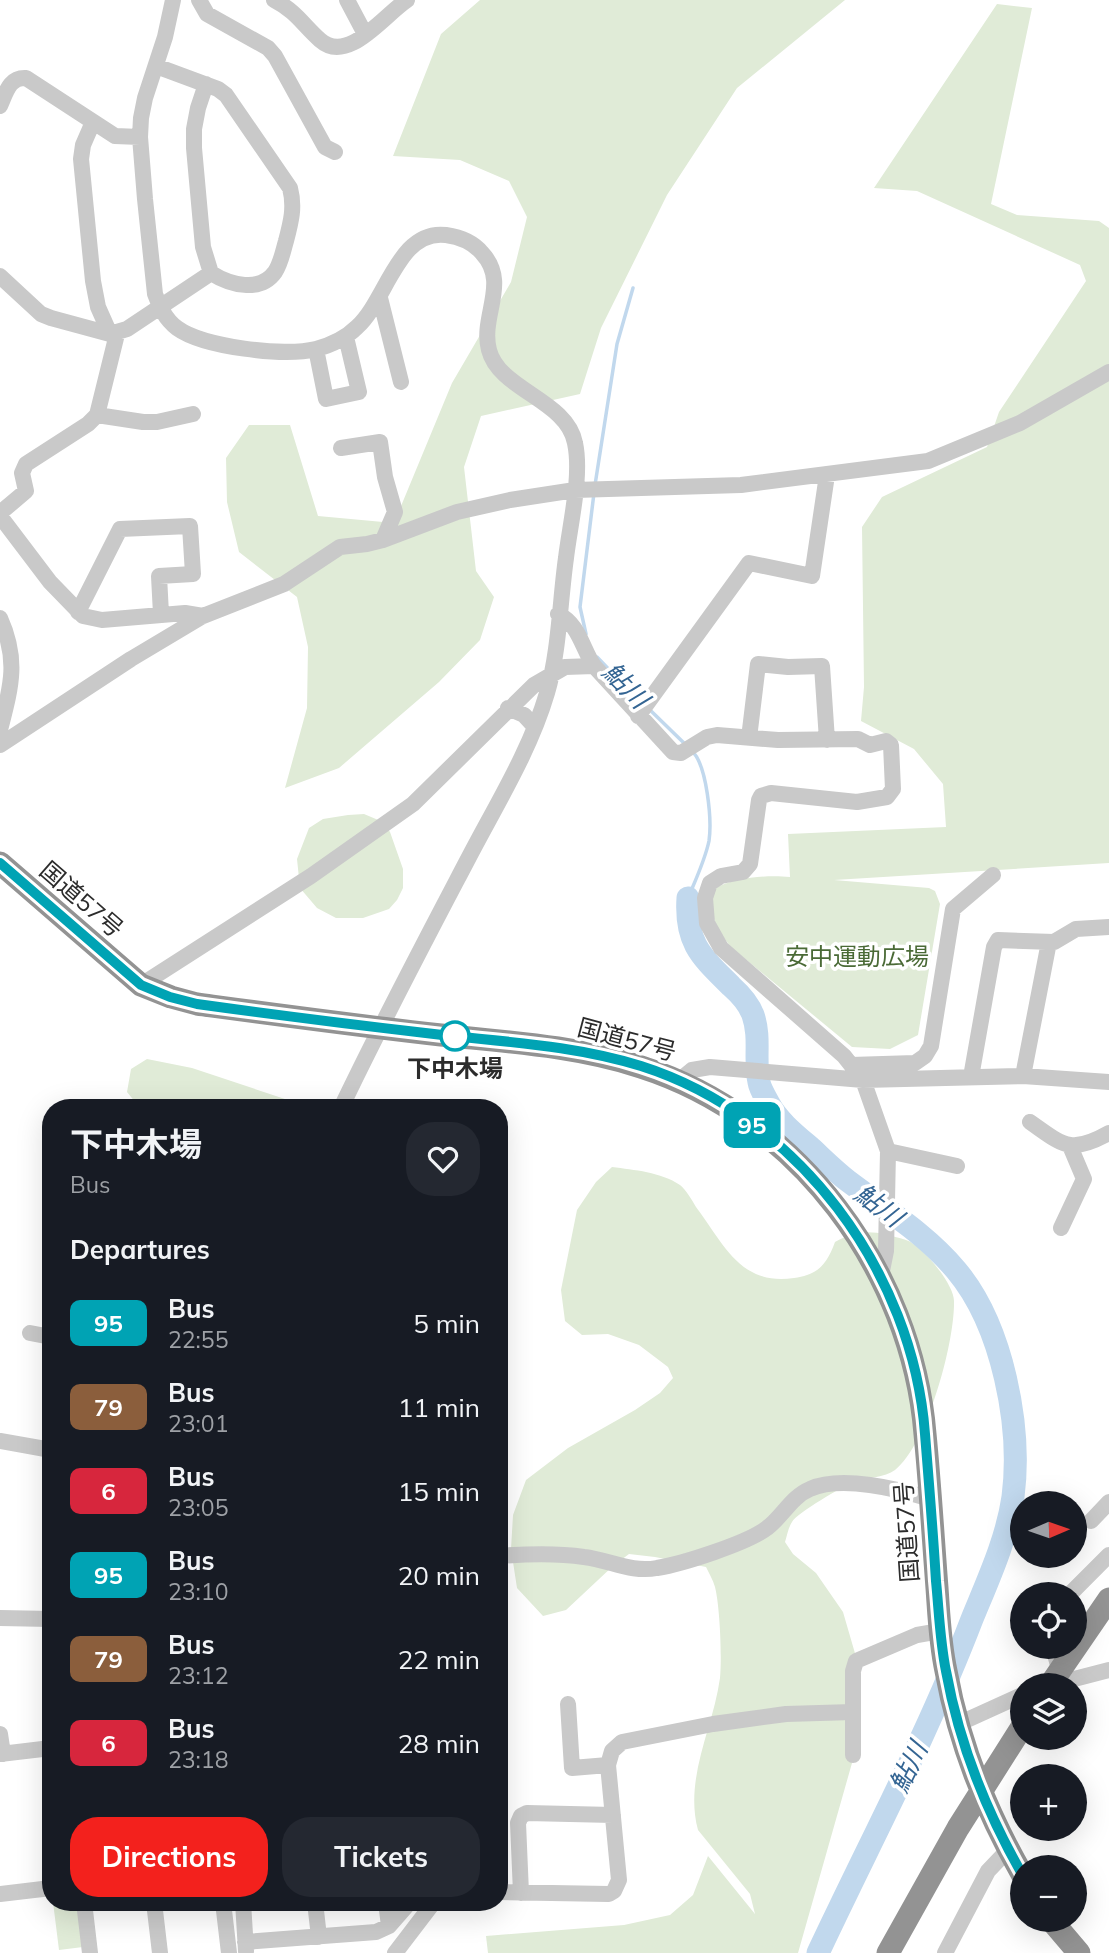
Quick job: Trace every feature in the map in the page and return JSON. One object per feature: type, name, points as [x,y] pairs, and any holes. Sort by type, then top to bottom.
[{"type":"highway","name":"国道57号","points":[[0,863],[141,985],[170,997],[197,1004],[571,1049],[607,1056],[680,1080],[710,1097],[750,1123],[813,1179],[844,1214],[881,1276],[904,1334],[920,1394],[945,1667],[958,1724],[978,1783],[1011,1855]]},
{"type":"highway","points":[[1061,1673],[1109,1599]]},
{"type":"highway","points":[[888,1953],[958,1828],[1010,1746]]},
{"type":"highway","points":[[1061,1932],[1079,1953]]},
{"type":"street","points":[[173,0],[145,99],[141,137],[153,279],[159,306],[175,326],[194,338],[212,344],[277,351],[316,349],[346,337],[366,318],[408,250],[423,237],[442,234],[451,236],[470,243],[489,261],[495,280],[494,299],[487,327],[491,356],[500,369],[560,416],[575,440],[581,490],[558,614],[553,672],[535,727],[379,1028],[345,1099]]},
{"type":"street","points":[[199,0],[207,14],[268,48],[325,147],[335,152]]},
{"type":"street","points":[[274,0],[299,16],[320,40],[334,47],[350,46],[407,0]]},
{"type":"street","points":[[347,0],[365,34]]},
{"type":"street","points":[[156,66],[206,84],[218,89],[233,103],[290,188],[293,209],[279,264],[266,281],[256,284],[224,281],[211,273],[204,247],[194,148],[196,118],[206,84]]},
{"type":"street","points":[[0,106],[15,79],[26,78],[115,136],[141,137]]},
{"type":"street","points":[[93,122],[83,145],[81,159],[93,281],[98,307],[114,334],[97,415],[88,424],[26,464],[22,473],[27,487],[24,495],[0,514],[50,582],[78,612],[89,619],[185,613],[202,616]]},
{"type":"street","points":[[0,276],[41,314],[114,334],[211,273]]},
{"type":"street","points":[[380,298],[401,382]]},
{"type":"street","points":[[316,349],[326,399],[359,392],[346,337]]},
{"type":"street","points":[[0,745],[202,616],[284,584],[340,547],[383,540],[457,512],[510,500],[581,490],[741,485],[928,461],[1020,423],[1109,372]]},
{"type":"street","points":[[97,415],[157,422],[193,414]]},
{"type":"street","points":[[341,449],[380,442],[385,477],[395,512],[383,540]]},
{"type":"street","points":[[643,710],[749,563],[812,576],[827,475]]},
{"type":"street","points":[[78,612],[120,529],[190,526],[193,574],[159,576],[160,614]]},
{"type":"street","points":[[558,614],[574,625],[584,652],[594,666],[643,710],[673,752],[686,750],[712,736],[858,739],[870,745],[890,743],[892,793],[887,797],[857,802],[817,800],[771,793],[761,796],[750,864],[743,873],[721,876],[710,883],[705,898],[707,923],[722,948],[851,1065],[863,1080],[888,1150],[886,1251],[881,1276]]},
{"type":"street","points":[[0,618],[9,638],[13,661],[0,730]]},
{"type":"street","points":[[749,738],[758,664],[766,664],[788,667],[822,666],[827,740]]},
{"type":"street","points":[[141,985],[300,883],[413,804],[534,685],[553,672],[575,665],[594,666]]},
{"type":"street","points":[[508,708],[524,715],[535,727]]},
{"type":"street","points":[[851,1065],[915,1063],[925,1056],[931,1046],[953,909],[993,875]]},
{"type":"street","points":[[971,1077],[996,943],[1002,939],[1058,941],[1076,929],[1109,927]]},
{"type":"street","points":[[1023,1076],[1049,942]]},
{"type":"street","points":[[680,1080],[700,1067],[863,1080],[1023,1076],[1109,1082]]},
{"type":"street","points":[[1030,1122],[1063,1145],[1070,1146],[1079,1146],[1109,1133]]},
{"type":"street","points":[[1061,1228],[1084,1180],[1070,1146]]},
{"type":"street","points":[[888,1150],[957,1166]]},
{"type":"street","points":[[30,1333],[42,1335]]},
{"type":"street","points":[[0,1441],[42,1448]]},
{"type":"street","points":[[508,1556],[586,1557],[634,1570],[654,1569],[755,1536],[769,1526],[798,1495],[812,1487],[828,1484],[881,1485],[930,1499]]},
{"type":"street","points":[[1091,1521],[1109,1503]]},
{"type":"street","points":[[1082,1582],[1109,1555]]},
{"type":"street","points":[[0,1618],[42,1619]]},
{"type":"street","points":[[853,1755],[853,1671],[856,1661],[917,1635],[940,1631]]},
{"type":"street","points":[[1101,1672],[1109,1686]]},
{"type":"street","points":[[958,1724],[1010,1700]]},
{"type":"street","points":[[568,1704],[572,1768],[608,1765]]},
{"type":"street","points":[[508,1892],[609,1894],[614,1891],[619,1880],[608,1765],[612,1751],[622,1742],[713,1724],[786,1714],[853,1712]]},
{"type":"street","points":[[0,1734],[1,1754],[42,1749]]},
{"type":"street","points":[[520,1892],[518,1823],[521,1816],[527,1813],[613,1815]]},
{"type":"street","points":[[945,1953],[988,1871],[1008,1850]]},
{"type":"street","points":[[0,1894],[42,1889]]},
{"type":"street","points":[[85,1911],[90,1953]]},
{"type":"street","points":[[155,1911],[160,1953]]},
{"type":"street","points":[[224,1911],[229,1953]]},
{"type":"street","points":[[244,1911],[246,1948],[319,1937],[376,1933],[389,1927],[402,1911]]},
{"type":"street","points":[[316,1911],[319,1937]]},
{"type":"street","points":[[387,1911],[389,1927]]},
{"type":"street","points":[[394,1953],[427,1911]]},
{"type":"green space","points":[[480,0],[845,0],[737,88],[667,195],[601,328],[580,394],[481,416],[464,467],[476,571],[494,597],[480,640],[439,682],[339,768],[285,788],[307,708],[308,647],[297,597],[239,552],[227,502],[226,458],[249,425],[290,425],[318,516],[394,523],[452,383],[511,282],[527,217],[509,181],[460,160],[393,156],[441,34]]},
{"type":"green space","name":"安中運動広場","points":[[997,4],[1032,8],[991,204],[1017,215],[1099,221],[1109,228],[1109,863],[834,880],[929,888],[935,891],[940,904],[918,1035],[890,1049],[852,1047],[732,948],[715,921],[712,898],[714,889],[741,879],[790,877],[788,834],[946,827],[943,784],[914,749],[861,721],[864,687],[862,527],[882,497],[987,447],[999,412],[1086,281],[1080,265],[917,191],[874,188]]},
{"type":"green space","points":[[364,814],[383,822],[390,832],[403,869],[403,888],[389,909],[363,918],[336,918],[317,908],[300,888],[297,859],[309,828],[323,819]]},
{"type":"green space","points":[[147,1059],[192,1068],[285,1099],[133,1099],[127,1092],[131,1069]]},
{"type":"green space","points":[[612,1167],[656,1174],[680,1185],[725,1248],[747,1269],[760,1275],[775,1279],[809,1274],[825,1262],[835,1242],[854,1234],[870,1232],[913,1243],[936,1266],[953,1294],[950,1341],[937,1392],[918,1439],[907,1457],[891,1473],[854,1482],[811,1506],[792,1522],[785,1542],[793,1554],[816,1573],[843,1612],[861,1674],[854,1756],[798,1953],[488,1953],[486,1936],[624,1925],[670,1915],[693,1895],[708,1856],[755,1914],[750,1894],[698,1830],[695,1811],[697,1773],[721,1669],[717,1596],[706,1567],[629,1554],[566,1610],[543,1616],[517,1588],[511,1549],[513,1515],[526,1480],[568,1448],[660,1393],[673,1378],[668,1367],[639,1345],[608,1334],[582,1335],[565,1321],[561,1290],[577,1210],[596,1182]]},
{"type":"green space","points":[[54,1911],[79,1911],[83,1947],[59,1950]]},
{"type":"waterway","name":"鮎川","points":[[595,485],[617,344],[633,288]]},
{"type":"waterway","name":"鮎川","points":[[586,634],[580,607],[594,493]]},
{"type":"waterway","name":"鮎川","points":[[597,657],[640,702]]},
{"type":"waterway","name":"鮎川","points":[[649,709],[686,745]]},
{"type":"waterway","name":"鮎川","points":[[688,898],[705,855],[710,832],[705,780],[692,751]]},
{"type":"waterway","name":"鮎川","points":[[688,898],[689,927],[697,948],[744,999],[753,1015],[757,1032],[759,1082],[777,1116],[838,1173],[918,1233],[956,1270],[972,1293],[986,1319],[1006,1378],[1015,1440],[1013,1497],[996,1559],[937,1704],[818,1953]]},
{"type":"bus line","name":"95","points":[[0,863],[141,985],[170,997],[197,1004],[571,1049],[607,1056],[680,1080],[710,1097],[750,1123],[813,1179],[844,1214],[864,1245],[881,1276],[911,1354],[925,1430],[945,1667],[958,1724],[974,1772],[1011,1855]]},
{"type":"place","name":"下中木場","points":[[455,1036]]}]
